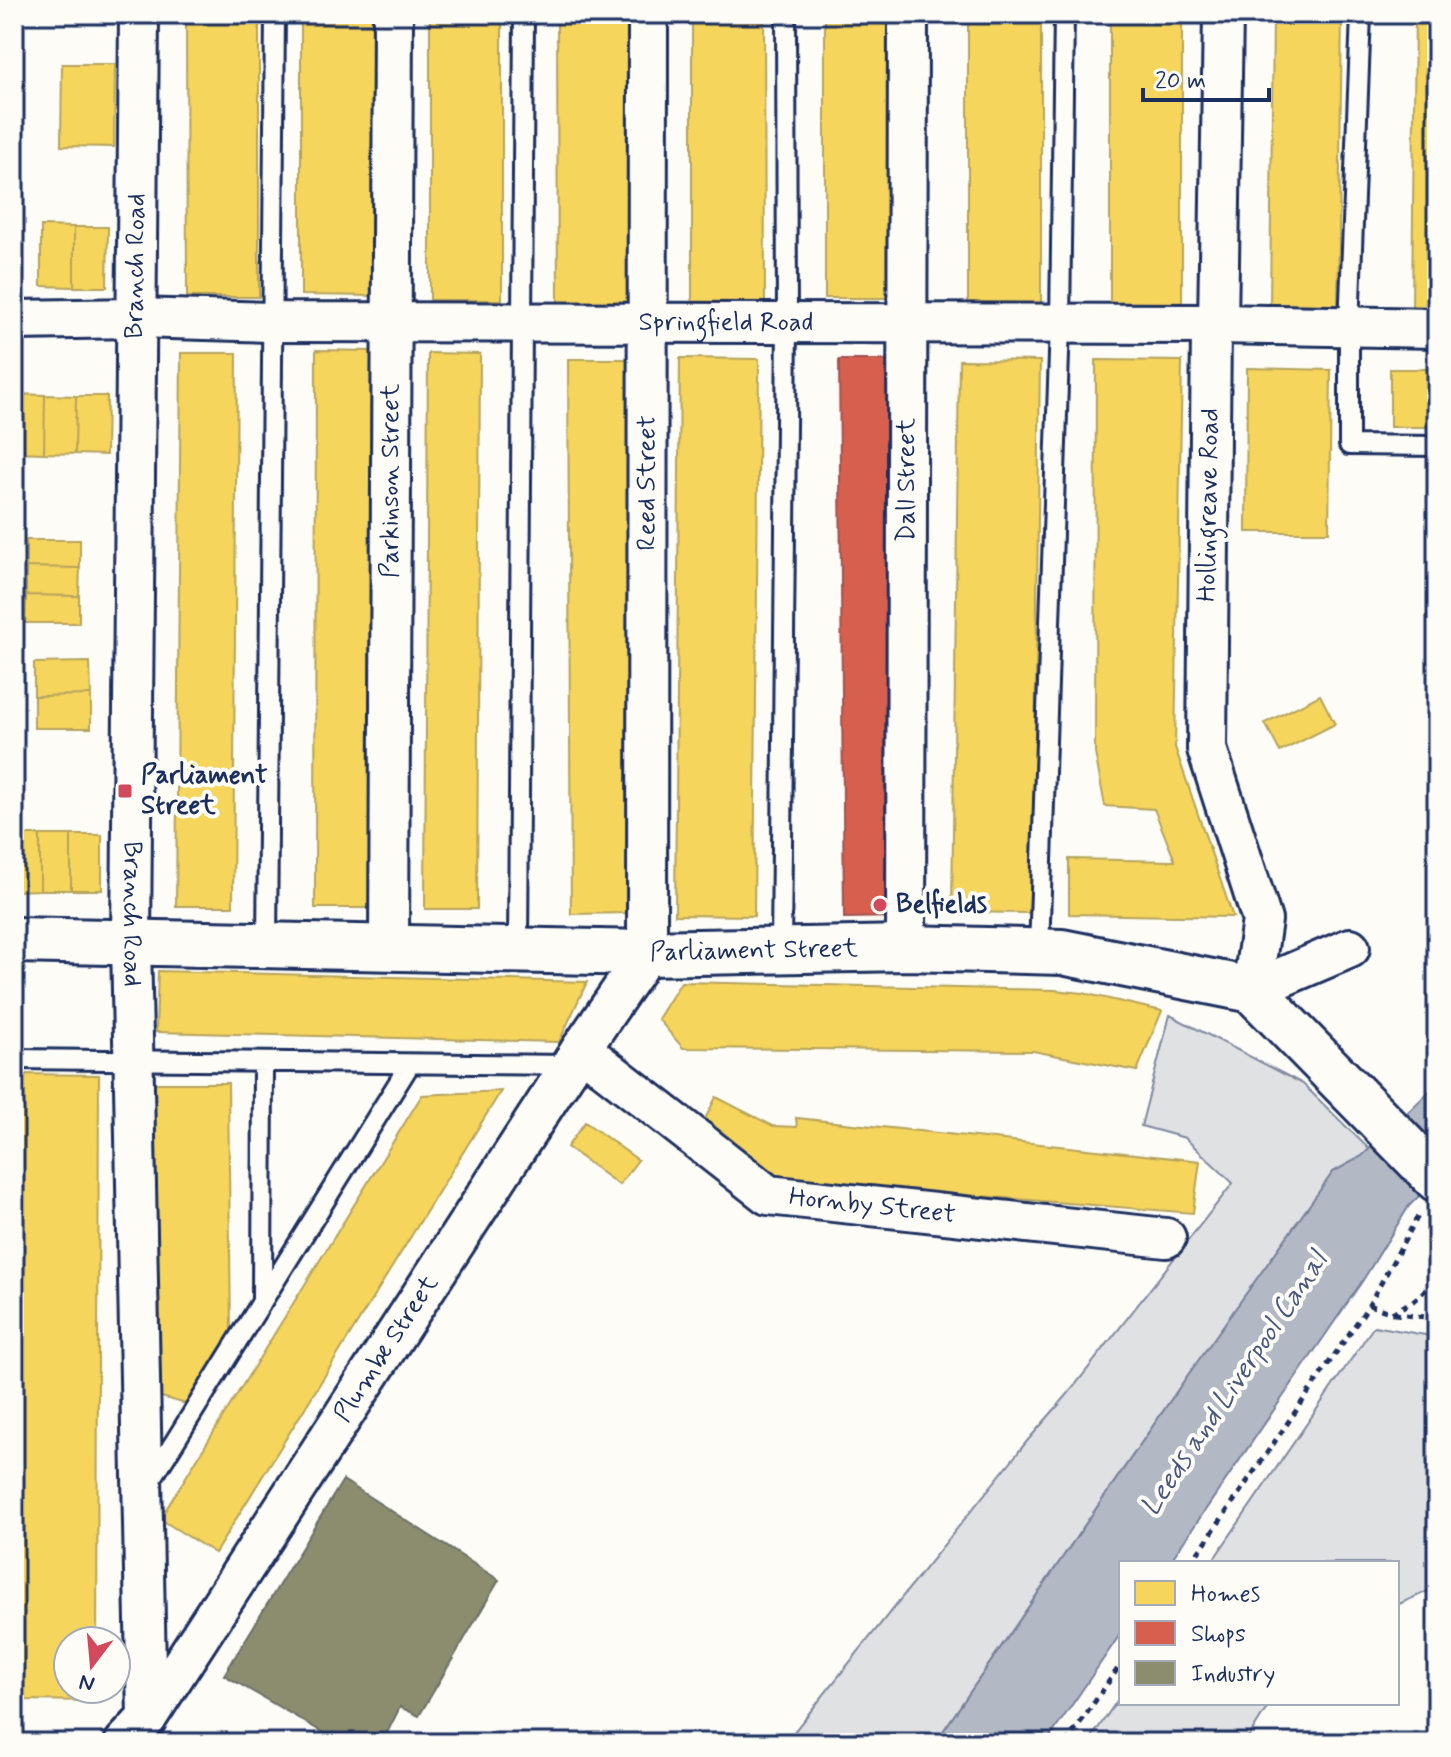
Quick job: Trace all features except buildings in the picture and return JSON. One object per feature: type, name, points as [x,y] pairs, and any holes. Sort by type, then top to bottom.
[{"type":"street","name":"Branch Road","points":[[135,1730],[142,1494],[131,942],[139,14]]},
{"type":"street","name":"Parkinson Street","points":[[389,947],[393,14]]},
{"type":"street","name":"Reed Street","points":[[647,953],[648,14]]},
{"type":"street","name":"Dall Street","points":[[906,948],[908,14]]},
{"type":"street","name":"Hollingreave Road","points":[[1223,14],[1218,324],[1211,328],[1207,749],[1262,920],[1252,990]]},
{"type":"street","name":"Springfield Road","points":[[14,320],[136,318],[270,322],[1218,324],[1437,328]]},
{"type":"street","name":"Parliament Street","points":[[14,940],[647,953],[906,948],[1039,951],[1062,952],[1252,990]]},
{"type":"street","points":[[1350,948],[1252,990],[1333,1072],[1429,1195]]},
{"type":"street","name":"Plumbe Street","points":[[135,1730],[647,953]]},
{"type":"street","name":"Hornby Street","points":[[576,1057],[768,1195],[1166,1238]]},
{"type":"lane","points":[[267,945],[275,14]]},
{"type":"lane","points":[[518,950],[524,14]]},
{"type":"lane","points":[[781,950],[787,323],[786,14]]},
{"type":"lane","points":[[1039,951],[1060,324],[1064,14]]},
{"type":"lane","points":[[1361,14],[1349,327],[1349,445],[1437,446]]},
{"type":"lane","points":[[14,1059],[410,1064],[576,1057]]},
{"type":"lane","points":[[262,1301],[263,1062]]},
{"type":"lane","points":[[142,1494],[410,1064]]},
{"type":"path","points":[[1192,1561],[1369,1305],[1429,1195]]},
{"type":"path","points":[[1392,1313],[1413,1301],[1437,1280]]},
{"type":"path","points":[[1369,1305],[1392,1313],[1437,1318]]},
{"type":"path","points":[[1066,1743],[1119,1667]]},
{"type":"shaded area","points":[[1170,1015],[1303,1084],[1369,1149],[1190,1372],[935,1743],[785,1743],[1068,1394],[1233,1183],[1185,1138],[1141,1126]]},
{"type":"shaded area","points":[[1374,1326],[1437,1337],[1437,1587],[1399,1604],[1399,1561],[1212,1561]]},
{"type":"shaded area","points":[[1119,1698],[1119,1705],[1269,1705],[1245,1743],[1088,1743]]},
{"type":"water","name":"Leeds and Liverpool Canal","points":[[1437,1084],[1437,1178],[1409,1206],[1363,1280],[1170,1561],[1119,1561],[1119,1636],[1046,1743],[935,1743],[1190,1372],[1333,1172],[1362,1156]]},
{"type":"place","name":"Parliament Street","points":[[125,791]]},
{"type":"place","name":"Belfields","points":[[880,905]]}]
